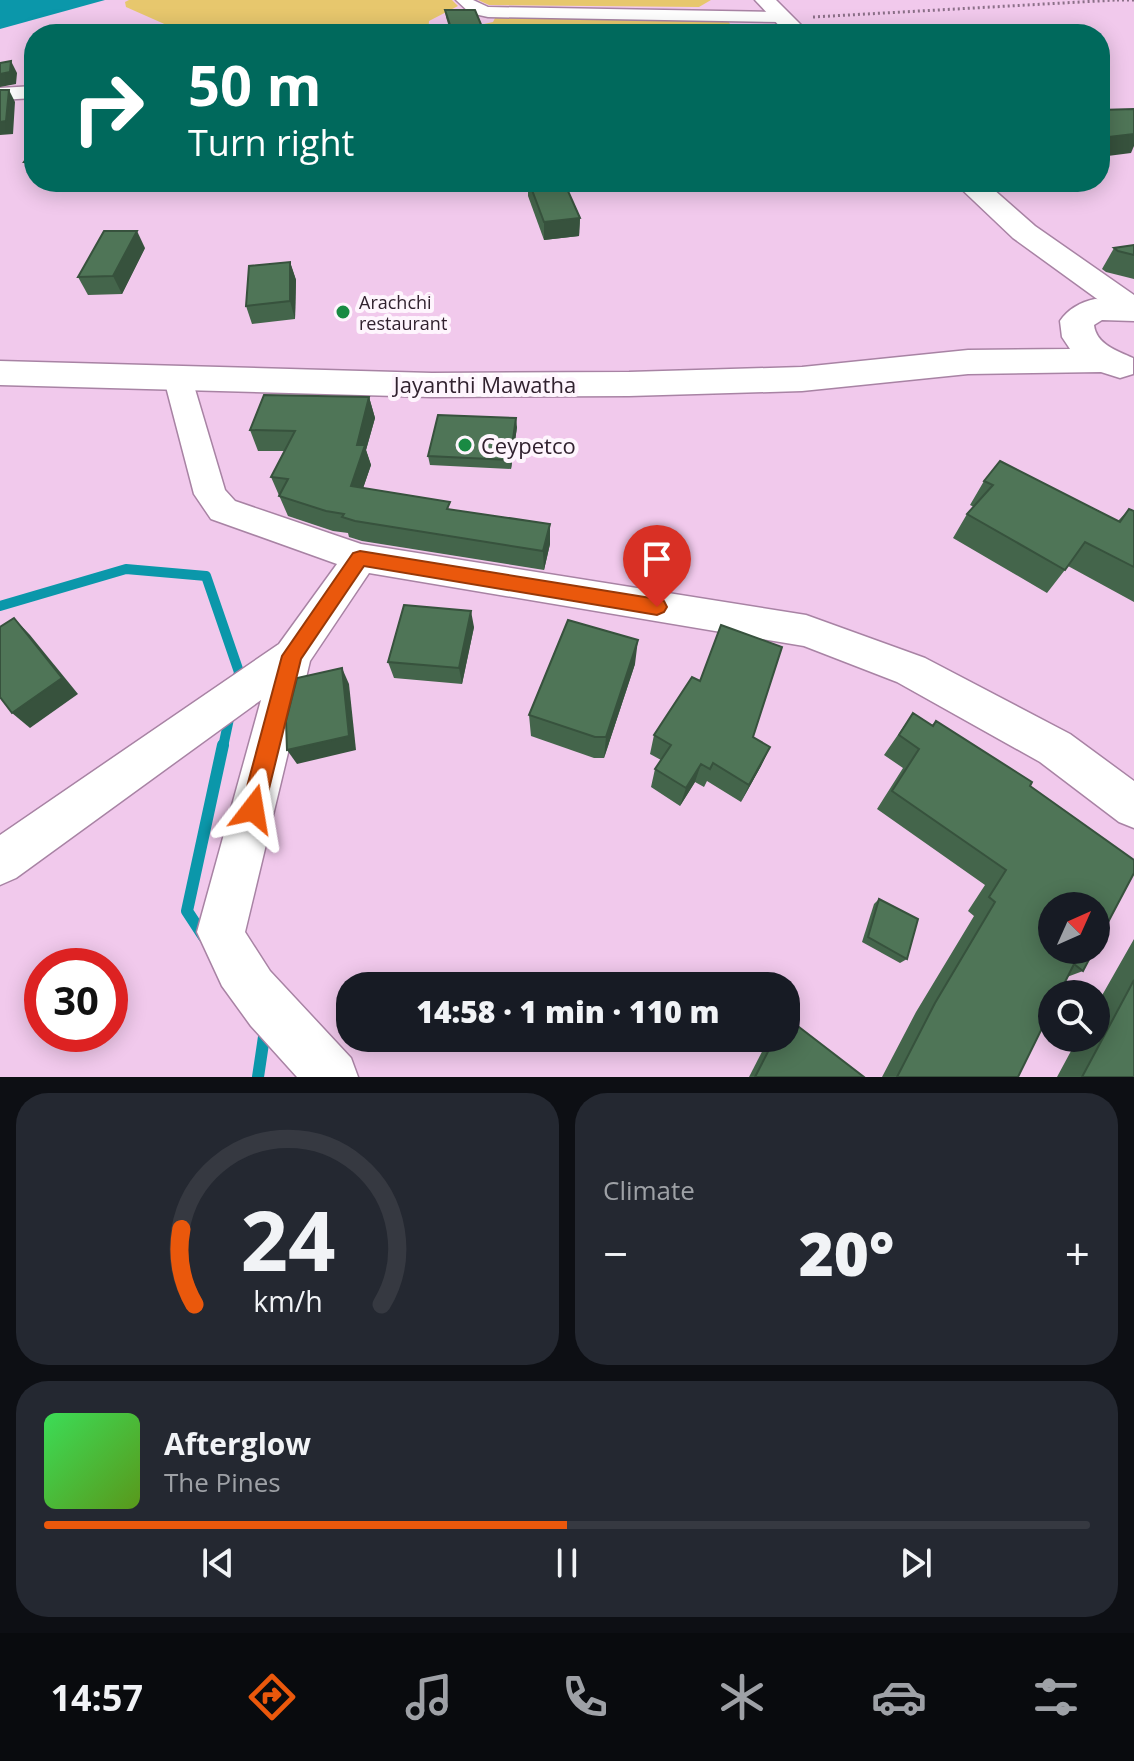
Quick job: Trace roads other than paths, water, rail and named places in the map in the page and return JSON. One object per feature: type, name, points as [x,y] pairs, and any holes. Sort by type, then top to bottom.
[{"type":"main road","points":[[765,0],[788,24]]},
{"type":"main road","points":[[979,192],[1024,232],[1134,310]]},
{"type":"main road","points":[[1024,232],[1081,317],[1076,330],[1080,340],[1120,365]]},
{"type":"main road","name":"Jayanthi Mawatha","points":[[968,362],[1107,308],[1134,310]]},
{"type":"main road","name":"Jayanthi Mawatha","points":[[0,373],[432,385],[629,384],[802,379],[968,362],[1120,365]]},
{"type":"street","points":[[464,0],[476,10],[488,12],[780,17]]},
{"type":"street","points":[[0,94],[24,93]]},
{"type":"street","points":[[178,379],[210,494],[223,510],[360,558],[806,631],[911,670],[1042,741],[1134,807]]},
{"type":"street","points":[[0,862],[292,656],[360,558]]},
{"type":"street","points":[[292,656],[221,932],[226,949],[240,971],[332,1077]]},
{"type":"water","points":[[0,0],[105,0],[0,29]]},
{"type":"waterway","points":[[0,606],[126,569],[206,576],[239,672],[236,683]]},
{"type":"waterway","points":[[223,747],[230,714]]},
{"type":"waterway","points":[[204,937],[187,911],[223,745]]},
{"type":"waterway","points":[[258,1077],[265,1030]]},
{"type":"place","name":"Arachchi restaurant","points":[[343,312]]},
{"type":"place","name":"Ceypetco","points":[[465,445]]}]
